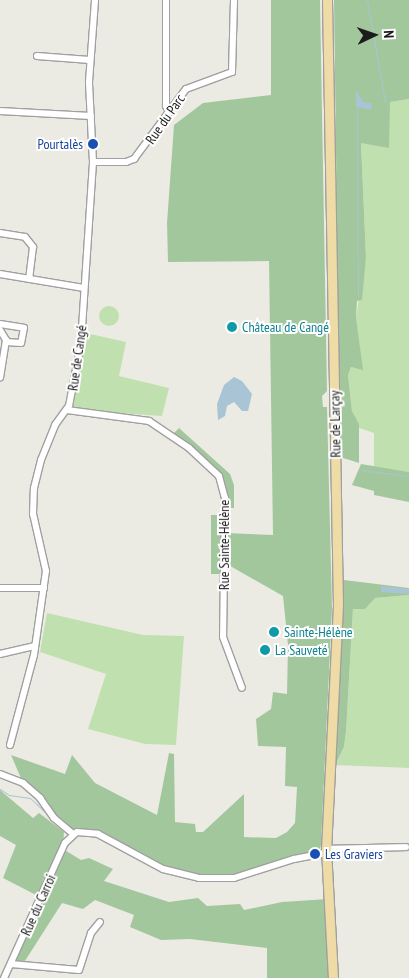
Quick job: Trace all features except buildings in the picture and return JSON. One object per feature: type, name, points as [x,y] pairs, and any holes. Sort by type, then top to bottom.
[{"type":"main road","name":"Rue de Larçay","points":[[327,0],[338,605],[326,851],[333,978]]},
{"type":"street","name":"Rue de Cangé","points":[[10,745],[35,646],[46,567],[32,514],[34,488],[40,460],[55,425],[67,410],[81,343],[93,162],[90,60],[95,0]]},
{"type":"street","points":[[166,0],[166,106],[169,112]]},
{"type":"street","name":"Rue du Parc","points":[[93,162],[126,162],[134,158],[191,86],[230,74],[234,66],[234,0]]},
{"type":"street","points":[[37,56],[90,60]]},
{"type":"street","points":[[0,111],[91,116]]},
{"type":"street","points":[[0,233],[25,237],[34,247],[29,279]]},
{"type":"street","points":[[0,274],[84,288]]},
{"type":"street","points":[[0,324],[24,328],[22,343],[6,342]]},
{"type":"street","points":[[0,330],[6,342],[0,378]]},
{"type":"street","name":"Rue Sainte-Hélène","points":[[67,410],[149,421],[189,448],[219,476],[225,498],[223,637],[242,688]]},
{"type":"street","points":[[0,588],[44,588]]},
{"type":"street","points":[[0,654],[35,646]]},
{"type":"street","points":[[0,774],[23,783],[40,798],[54,818],[73,834],[84,831],[98,834],[162,869],[188,876],[234,878],[326,851],[406,847]]},
{"type":"street","name":"Rue du Carroi","points":[[4,978],[62,848],[73,834]]},
{"type":"street","points":[[11,964],[79,970],[91,933],[100,922]]},
{"type":"green space","points":[[271,0],[320,0],[327,391],[322,396],[323,407],[327,407],[332,608],[321,845],[319,853],[234,878],[179,875],[93,832],[64,827],[23,783],[11,755],[65,774],[72,755],[95,783],[157,815],[169,753],[174,754],[175,822],[195,824],[196,832],[203,832],[244,794],[244,837],[276,838],[287,832],[295,823],[297,787],[285,786],[286,747],[258,746],[256,719],[271,709],[273,692],[287,694],[288,645],[283,596],[225,563],[225,533],[273,535],[269,261],[168,262],[167,223],[174,125],[203,103],[271,95]]},
{"type":"green space","points":[[334,0],[409,0],[409,99],[390,102],[389,148],[361,143],[366,257],[362,300],[357,301],[356,317],[363,370],[351,367],[348,375],[352,411],[359,424],[359,463],[340,457]]},
{"type":"green space","points":[[409,99],[409,472],[374,467],[374,433],[359,428],[352,411],[348,375],[351,367],[362,369],[356,317],[366,257],[361,142],[390,102]]},
{"type":"green space","points":[[109,306],[116,309],[119,316],[116,323],[109,326],[102,323],[99,316],[102,309]]},
{"type":"green space","points":[[86,333],[126,342],[119,376],[169,388],[162,416],[76,410],[73,406]]},
{"type":"green space","points":[[179,428],[230,474],[234,485],[234,508],[225,508],[219,477],[172,435]]},
{"type":"green space","points":[[361,464],[409,472],[409,502],[374,495],[374,491],[352,485]]},
{"type":"green space","points":[[211,515],[222,515],[222,574],[211,574]]},
{"type":"green space","points":[[344,580],[409,588],[409,595],[375,598],[365,609],[353,609],[346,732],[344,747],[335,765]]},
{"type":"green space","points":[[409,595],[409,768],[335,765],[344,747],[346,732],[353,609],[368,606],[374,598]]},
{"type":"green space","points":[[47,613],[143,635],[184,636],[176,745],[145,744],[88,729],[106,674],[40,652]]},
{"type":"green space","points":[[0,790],[33,818],[39,813],[64,832],[63,849],[81,860],[89,858],[113,869],[104,881],[169,902],[198,898],[207,906],[240,904],[244,910],[282,902],[328,899],[333,978],[267,978],[267,948],[190,939],[161,940],[130,927],[134,915],[95,900],[83,909],[62,903],[23,964],[16,960],[31,920],[53,883],[44,878],[38,896],[3,878],[16,845],[0,836]]},
{"type":"water","points":[[356,90],[363,102],[372,103],[371,110],[356,107]]},
{"type":"water","points":[[234,377],[242,381],[252,394],[248,411],[242,411],[234,402],[227,406],[225,416],[218,420],[217,404],[224,385]]},
{"type":"water","points":[[381,586],[409,589],[409,594],[381,592]]},
{"type":"waterway","points":[[367,0],[385,101]]},
{"type":"waterway","points":[[357,108],[358,296]]},
{"type":"waterway","points":[[361,470],[409,476]]},
{"type":"waterway","points":[[0,789],[9,795],[30,798],[45,812]]},
{"type":"waterway","points":[[332,853],[332,868]]},
{"type":"place","name":"Pourtalès","points":[[93,144]]},
{"type":"place","name":"Château de Cangé","points":[[232,327]]},
{"type":"place","name":"Sainte-Hélène","points":[[274,632]]},
{"type":"place","name":"La Sauveté","points":[[265,650]]},
{"type":"place","name":"Les Graviers","points":[[315,854]]}]
